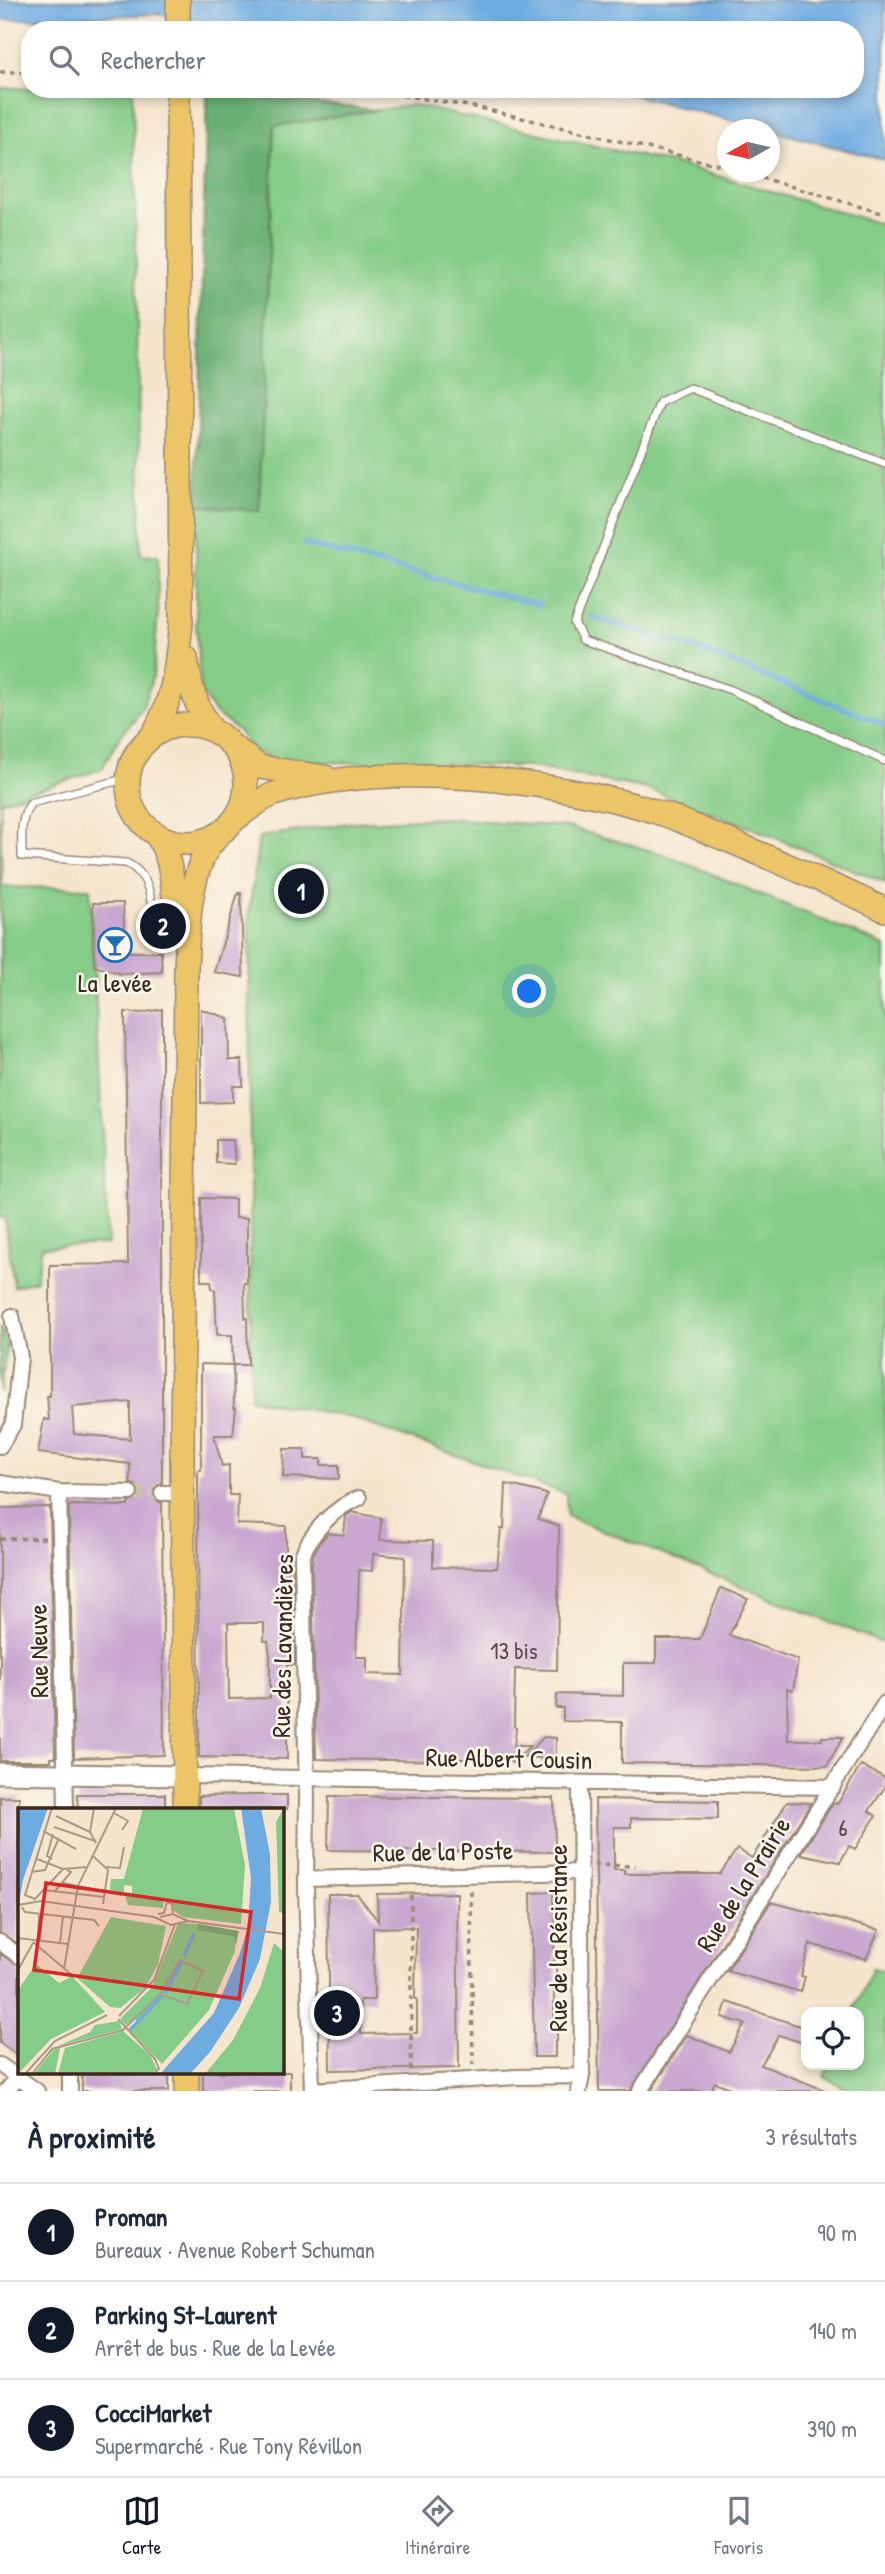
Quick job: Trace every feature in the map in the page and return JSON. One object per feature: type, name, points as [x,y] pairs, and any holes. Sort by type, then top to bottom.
[{"type":"main road","points":[[178,0],[178,21]]},
{"type":"main road","points":[[178,98],[181,623],[174,686],[166,711],[153,736],[141,747],[132,762],[128,778],[129,795],[134,810],[156,834],[171,841],[188,843],[205,840],[227,827],[254,804],[274,794],[345,779]]},
{"type":"main road","points":[[181,623],[190,690],[200,713],[212,730],[260,767],[345,779],[466,776],[612,799],[666,815],[815,876],[885,909]]},
{"type":"main road","points":[[153,736],[185,724],[212,730]]},
{"type":"main road","points":[[185,1808],[172,1493],[186,968],[190,910],[203,855],[243,803],[246,785],[241,758],[233,747]]},
{"type":"main road","points":[[156,834],[164,846],[173,874],[177,925],[186,968]]},
{"type":"street","points":[[0,1446],[13,1425],[20,1357],[12,1316]]},
{"type":"street","points":[[0,1483],[59,1492],[130,1493]]},
{"type":"street","name":"Rue Neuve","points":[[59,1492],[66,1808]]},
{"type":"street","name":"Rue des Lavandières","points":[[312,2091],[302,1556],[307,1542],[316,1531],[348,1502],[359,1498]]},
{"type":"street","name":"Rue de la Prairie","points":[[640,2091],[885,1703]]},
{"type":"street","points":[[0,1773],[184,1776]]},
{"type":"street","name":"Rue Albert Cousin","points":[[184,1776],[833,1787]]},
{"type":"street","name":"Rue de la Résistance","points":[[579,2091],[582,2076],[580,1784]]},
{"type":"street","name":"Rue de la Poste","points":[[306,1879],[471,1875],[581,1868]]},
{"type":"street","points":[[0,1942],[18,1955]]},
{"type":"street","points":[[0,2065],[37,2091]]},
{"type":"street","points":[[312,2091],[582,2076]]},
{"type":"street","points":[[6,2091],[18,2078]]},
{"type":"lane","points":[[885,464],[690,388],[660,402],[574,624],[583,640],[730,690],[885,761]]},
{"type":"lane","points":[[128,778],[32,803],[25,811],[22,821],[22,856],[126,863],[137,868],[150,892],[154,933]]},
{"type":"path","points":[[0,72],[21,72]]},
{"type":"path","points":[[418,98],[480,108],[717,165]]},
{"type":"path","points":[[776,182],[885,214]]},
{"type":"path","points":[[0,1539],[60,1538]]},
{"type":"path","points":[[581,1868],[635,1866]]},
{"type":"path","points":[[471,1875],[473,2080]]},
{"type":"path","points":[[411,1876],[411,2084]]},
{"type":"green space","points":[[0,88],[21,88],[21,98],[133,98],[141,556],[158,555],[158,612],[153,676],[142,709],[119,738],[102,769],[0,802]]},
{"type":"green space","points":[[207,98],[264,98],[378,110],[274,126],[259,511],[196,505]]},
{"type":"green space","points":[[413,105],[680,165],[717,176],[717,182],[738,182],[885,225],[885,883],[648,789],[530,767],[277,762],[251,748],[237,730],[214,712],[201,692],[196,624],[196,505],[259,511],[274,125]]},
{"type":"green space","points":[[0,802],[2,887],[90,888],[108,1244],[42,1247],[36,1280],[14,1287],[5,1218],[0,1218]]},
{"type":"green space","points":[[447,818],[568,827],[666,855],[885,946],[885,1644],[567,1516],[566,1494],[348,1417],[251,1399],[249,913],[259,837],[355,822]]},
{"type":"green space","points":[[0,1325],[7,1346],[0,1393]]},
{"type":"green space","points":[[873,1968],[885,1971],[885,2091],[852,2091],[824,2077],[827,2070],[864,2070],[864,2007],[855,2007]]},
{"type":"water","points":[[0,0],[885,0],[885,160],[780,133],[780,119],[726,119],[645,98],[864,98],[864,21],[198,21],[159,14],[0,20]]},
{"type":"building","points":[[238,893],[241,893],[243,977],[214,972]]},
{"type":"building","points":[[93,903],[123,903],[125,952],[161,952],[162,972],[122,974],[94,966]]},
{"type":"building","points":[[162,1009],[162,1483],[154,1488],[152,1494],[162,1503],[164,1755],[74,1758],[69,1507],[128,1506],[128,1503],[138,1498],[140,1492],[130,1483],[130,1464],[38,1453],[44,1419],[49,1420],[47,1396],[50,1396],[50,1265],[128,1264],[125,1012],[142,1013]],"holes":[[[130,1402],[130,1439],[74,1434],[72,1407]]]},
{"type":"building","points":[[201,1009],[228,1018],[229,1060],[242,1060],[243,1086],[233,1086],[233,1102],[201,1103]]},
{"type":"building","points":[[216,1140],[233,1140],[235,1164],[216,1163]]},
{"type":"building","points":[[201,1198],[235,1199],[235,1218],[247,1218],[247,1283],[244,1283],[248,1365],[233,1365],[232,1335],[217,1335],[215,1290],[211,1281],[201,1281]]},
{"type":"building","points":[[201,1364],[233,1365],[236,1408],[233,1435],[214,1435],[222,1466],[229,1465],[229,1495],[238,1495],[237,1524],[286,1526],[286,1566],[293,1566],[295,1665],[287,1665],[287,1759],[199,1757],[198,1470],[201,1470]],"holes":[[[228,1623],[264,1623],[264,1641],[268,1641],[270,1655],[270,1698],[229,1699]]]},
{"type":"building","points":[[284,1449],[305,1449],[305,1459],[321,1459],[321,1465],[339,1465],[339,1479],[283,1477]]},
{"type":"building","points":[[506,1484],[547,1494],[538,1519],[559,1526],[557,1670],[515,1669],[514,1746],[530,1746],[512,1763],[508,1759],[316,1759],[312,1565],[319,1543],[328,1533],[344,1535],[346,1516],[352,1512],[381,1518],[380,1540],[433,1541],[433,1567],[497,1568],[501,1529],[504,1529]],"holes":[[[373,1554],[405,1557],[403,1675],[367,1674],[367,1657],[356,1657],[359,1570],[372,1571]]]},
{"type":"building","points":[[50,1507],[55,1758],[51,1758],[51,1761],[0,1761],[0,1508]]},
{"type":"building","points":[[721,1588],[748,1599],[729,1635],[798,1660],[793,1691],[787,1689],[788,1740],[843,1737],[827,1766],[622,1763],[622,1722],[563,1721],[563,1708],[556,1708],[557,1694],[623,1696],[623,1663],[656,1663],[656,1639],[700,1639]]},
{"type":"building","points":[[544,1737],[556,1738],[556,1762],[541,1762],[541,1758],[524,1757]]},
{"type":"building","points":[[861,1765],[885,1778],[885,1787],[869,1811],[876,1816],[855,1849],[849,1846],[840,1862],[801,1854],[833,1803],[838,1803]]},
{"type":"building","points":[[77,1794],[165,1794],[165,1808],[78,1808]]},
{"type":"building","points":[[287,1795],[287,1809],[199,1808],[199,1796]]},
{"type":"building","points":[[329,1796],[554,1798],[555,1852],[328,1850]]},
{"type":"building","points":[[0,1797],[19,1797],[18,1943],[0,1933]]},
{"type":"building","points":[[595,1799],[718,1801],[718,1819],[631,1818],[631,1827],[614,1827],[614,1870],[624,1870],[624,1874],[720,1874],[737,1849],[752,1858],[787,1802],[811,1803],[630,2091],[599,2091]]},
{"type":"building","points":[[553,1892],[556,1962],[554,2017],[557,2017],[557,2041],[555,2057],[534,2057],[531,1893]]},
{"type":"building","points":[[457,1893],[459,2068],[330,2070],[328,1894],[357,1894],[378,1921],[377,1894]],"holes":[[[416,1927],[417,2033],[361,2034],[360,2000],[374,2000],[373,1928]]]},
{"type":"building","points":[[771,1902],[879,1930],[866,1959],[810,1944],[801,1976],[805,1977],[801,1992],[727,1971]]},
{"type":"building","points":[[0,1954],[18,1964],[18,2056],[0,2043]]},
{"type":"building","points":[[727,2002],[801,2026],[801,2042],[779,2035],[761,2065],[827,2091],[738,2091],[715,2082],[711,2091],[651,2091],[687,2035],[729,2052],[745,2024],[722,2017]]},
{"type":"building","points":[[290,2072],[290,2091],[203,2091],[203,2074]]},
{"type":"building","points":[[82,2074],[169,2074],[169,2091],[82,2091]]},
{"type":"waterway","points":[[304,544],[540,605]]},
{"type":"waterway","points":[[592,617],[695,648],[885,725]]},
{"type":"tunnel","points":[[130,1493],[162,1493]]},
{"type":"place","name":"Proman","points":[[301,891]]},
{"type":"place","name":"Parking St-Laurent","points":[[163,926]]},
{"type":"place","name":"La levée","points":[[115,945]]},
{"type":"place","name":"CocciMarket","points":[[337,2013]]}]
